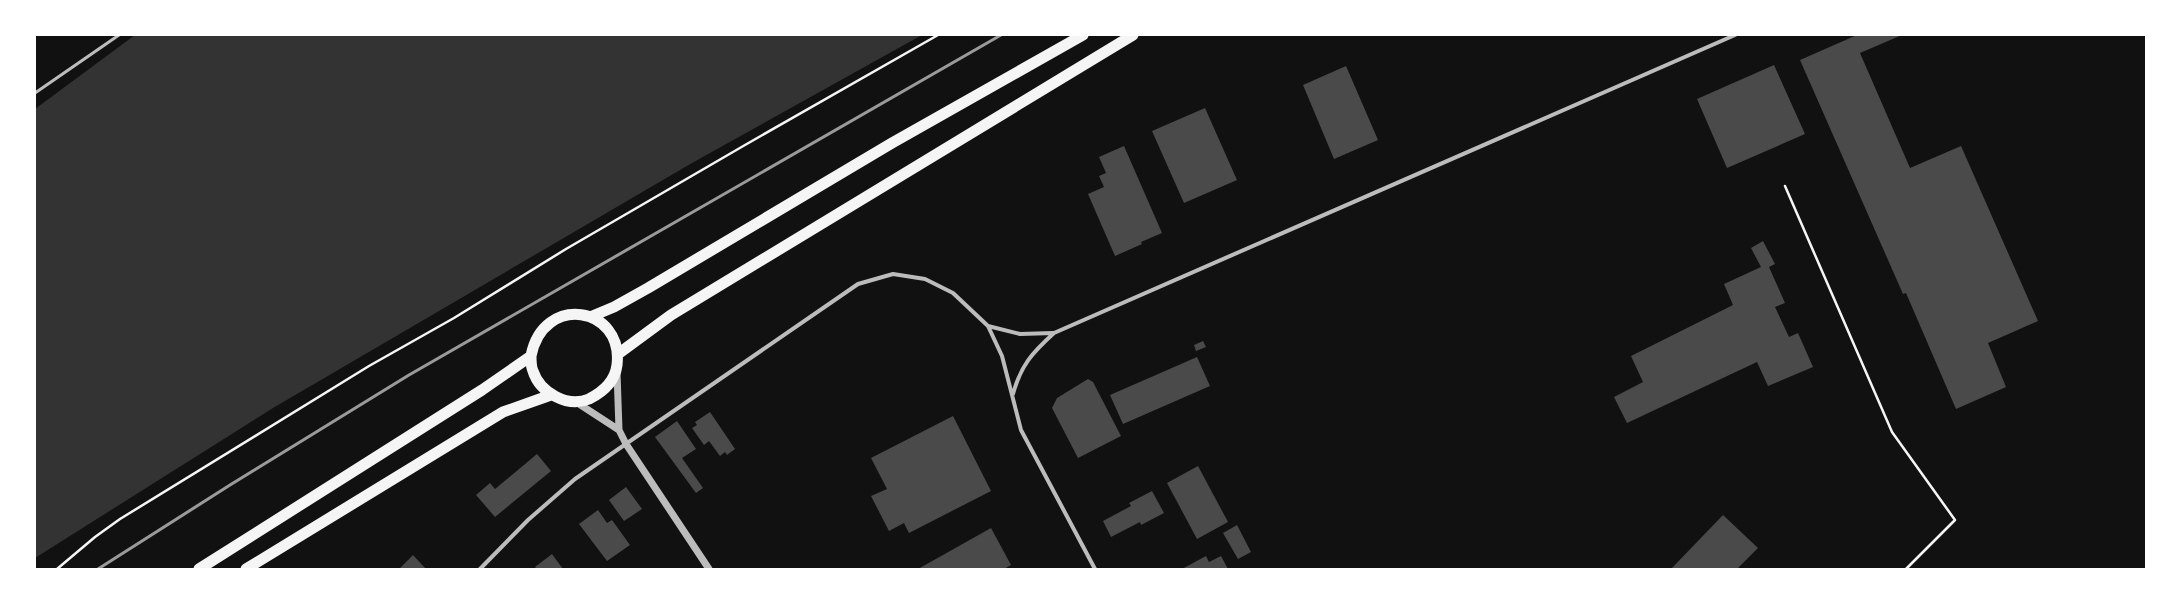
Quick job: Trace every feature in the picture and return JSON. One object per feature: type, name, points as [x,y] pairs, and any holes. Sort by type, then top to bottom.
[{"type":"highway","points":[[590,317],[641,291],[892,143],[1083,35]]},
{"type":"highway","points":[[618,354],[671,315],[1133,35]]},
{"type":"highway","points":[[577,314],[590,317],[601,323],[610,332],[616,342],[618,354],[617,370],[610,384],[598,395],[587,400],[575,401],[562,400],[551,395],[540,385],[533,371],[531,356],[533,342],[540,330],[550,321],[563,316],[577,314]]},
{"type":"highway","points":[[199,569],[482,390],[531,356]]},
{"type":"highway","points":[[246,569],[503,412],[551,395]]},
{"type":"street","points":[[1012,396],[1018,375],[1030,355],[1054,333],[1735,35]]},
{"type":"street","points":[[480,569],[528,520],[575,480],[858,284],[893,274],[925,279],[953,292],[988,326],[1002,356],[1021,430],[1095,569]]},
{"type":"street","points":[[988,326],[1020,334],[1054,333]]},
{"type":"street","points":[[617,370],[620,430],[626,444],[709,569]]},
{"type":"street","points":[[575,401],[620,430]]},
{"type":"lane","points":[[35,93],[119,35]]},
{"type":"path","points":[[57,569],[95,537],[120,519],[369,366],[454,318],[580,241],[938,35]]},
{"type":"path","points":[[1785,186],[1892,432],[1955,520],[1906,569]]},
{"type":"shaded area","points":[[135,35],[922,35],[692,163],[273,408],[35,558],[35,109]]},
{"type":"building","points":[[1857,35],[1902,35],[1860,53],[1910,168],[1961,146],[2038,321],[1988,343],[2006,387],[1956,409],[1906,293],[1903,294],[1800,60]]},
{"type":"building","points":[[1774,65],[1805,134],[1727,168],[1697,99]]},
{"type":"building","points":[[1346,66],[1378,140],[1334,159],[1303,85]]},
{"type":"building","points":[[1205,108],[1237,180],[1184,203],[1152,131]]},
{"type":"building","points":[[1124,146],[1162,233],[1115,256],[1088,194],[1104,187],[1099,176],[1106,173],[1099,157]]},
{"type":"building","points":[[1763,241],[1775,264],[1769,267],[1785,303],[1775,307],[1789,337],[1798,333],[1813,367],[1768,386],[1757,362],[1627,423],[1614,397],[1643,382],[1631,356],[1733,305],[1724,284],[1761,267],[1751,248]]},
{"type":"building","points":[[1203,341],[1206,347],[1196,351],[1194,345]]},
{"type":"building","points":[[1197,357],[1210,386],[1123,424],[1110,395]]},
{"type":"building","points":[[1088,379],[1093,382],[1121,436],[1078,458],[1052,408],[1057,398]]},
{"type":"building","points":[[710,412],[735,449],[727,455],[725,452],[720,456],[709,441],[704,445],[692,428],[697,425],[695,422]]},
{"type":"building","points":[[953,416],[991,491],[909,533],[904,523],[889,531],[871,496],[887,489],[871,458]]},
{"type":"building","points":[[677,421],[696,449],[682,458],[703,488],[696,493],[655,437]]},
{"type":"building","points":[[537,454],[551,471],[495,517],[476,495],[490,483],[495,489]]},
{"type":"building","points":[[1198,466],[1228,522],[1197,539],[1167,483]]},
{"type":"building","points":[[626,487],[642,509],[624,521],[609,500]]},
{"type":"building","points":[[1152,491],[1164,513],[1141,525],[1140,522],[1111,537],[1103,521],[1131,506],[1129,503]]},
{"type":"building","points":[[598,510],[607,523],[612,520],[630,545],[607,561],[579,524]]},
{"type":"building","points":[[1723,515],[1758,548],[1737,569],[1671,569]]},
{"type":"building","points":[[1237,525],[1251,552],[1238,559],[1223,533]]},
{"type":"building","points":[[991,528],[1011,565],[1004,569],[918,569]]},
{"type":"building","points":[[552,554],[563,569],[537,569],[535,567]]},
{"type":"building","points":[[413,555],[426,569],[399,569]]},
{"type":"building","points":[[1206,556],[1209,562],[1221,556],[1228,569],[1182,569]]},
{"type":"railway","points":[[98,569],[230,485],[409,375],[1001,35]]}]
